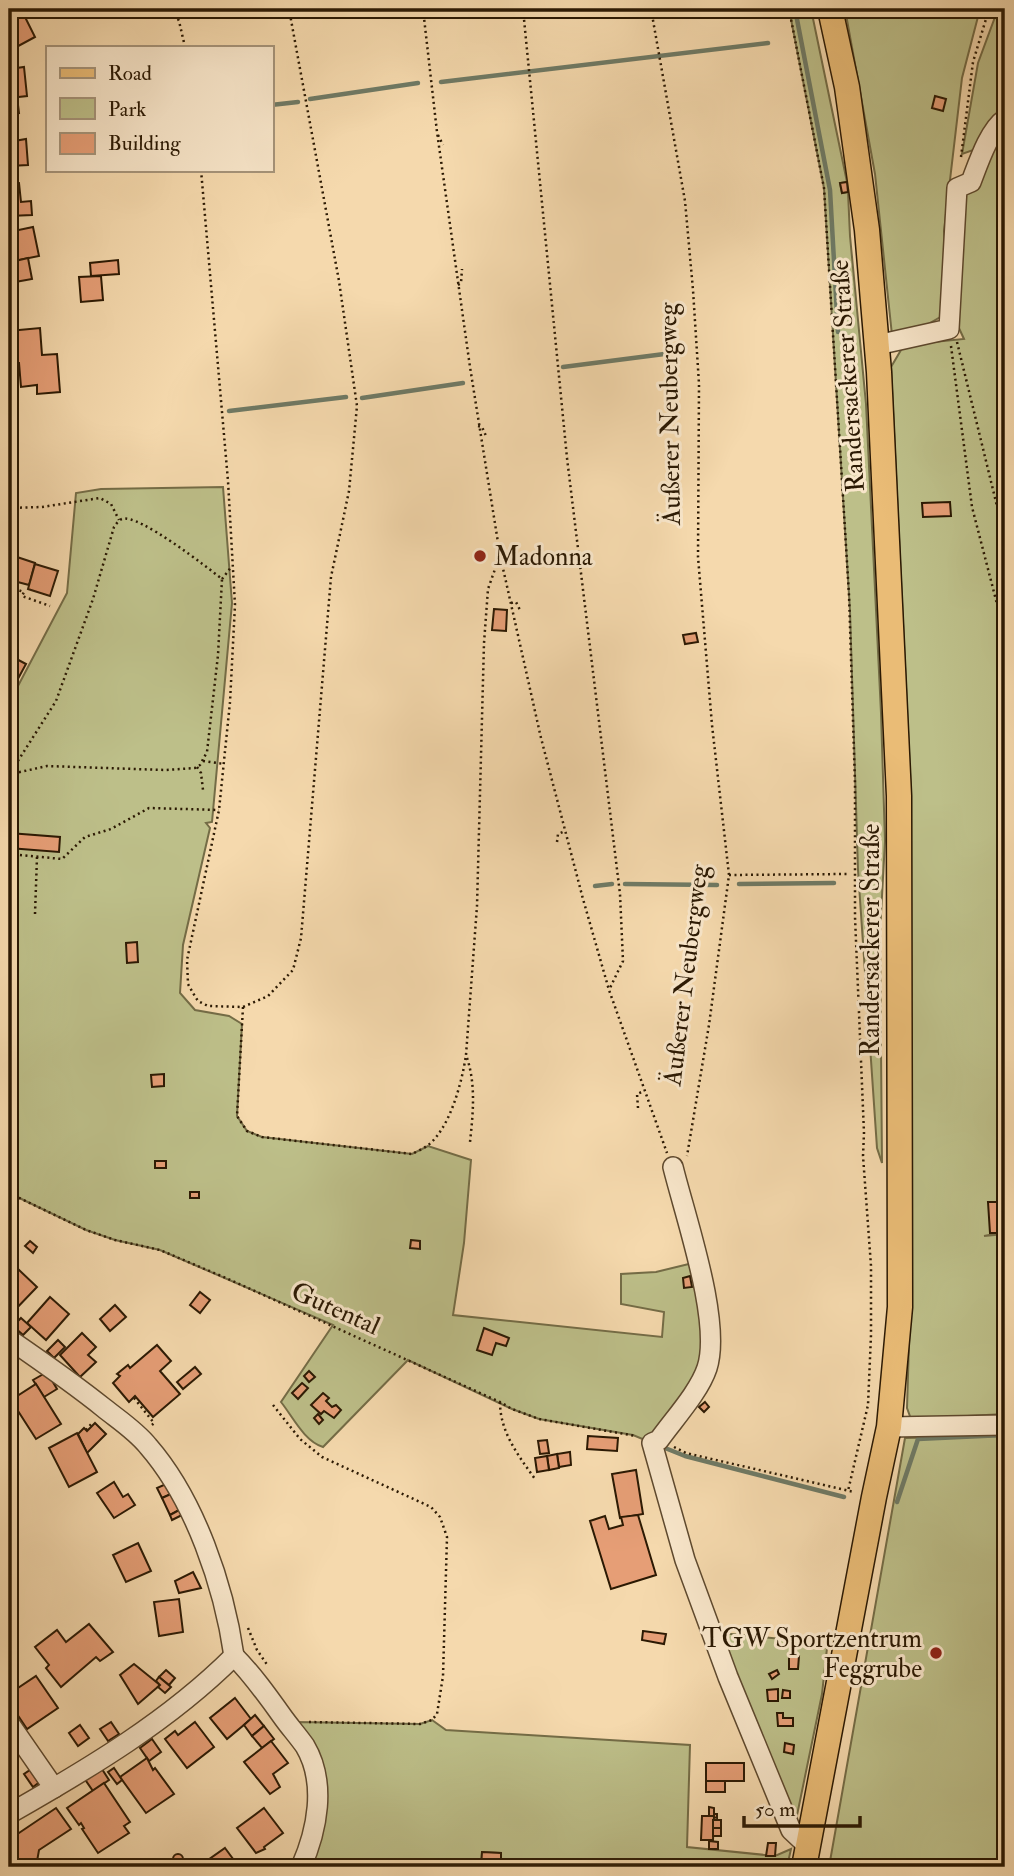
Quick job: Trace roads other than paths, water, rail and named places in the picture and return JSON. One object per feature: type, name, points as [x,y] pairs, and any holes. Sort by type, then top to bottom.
[{"type":"main road","name":"Randersackerer Straße","points":[[806,1856],[874,1497],[890,1427],[900,1307],[900,796],[877,345],[867,230],[847,87],[830,9]]},
{"type":"street","points":[[877,345],[949,329],[957,188],[971,182],[984,150],[1000,122],[1005,119]]},
{"type":"street","points":[[673,1167],[709,1312],[710,1354],[707,1369],[700,1382],[659,1440],[652,1443],[685,1560],[728,1677],[791,1830],[806,1856]]},
{"type":"street","points":[[9,1339],[66,1378],[130,1428],[148,1446],[179,1490],[204,1545],[225,1604],[234,1656],[255,1679],[310,1758],[318,1788],[318,1808],[301,1867]]},
{"type":"street","points":[[890,1427],[1005,1425]]},
{"type":"street","points":[[9,1814],[131,1740],[219,1671],[234,1656]]},
{"type":"street","points":[[9,1723],[54,1788]]},
{"type":"waterway","points":[[795,9],[830,190],[838,332]]},
{"type":"waterway","points":[[441,82],[768,43]]},
{"type":"waterway","points":[[310,99],[418,83]]},
{"type":"waterway","points":[[273,105],[298,102]]},
{"type":"waterway","points":[[563,367],[680,352]]},
{"type":"waterway","points":[[362,398],[463,383]]},
{"type":"waterway","points":[[229,411],[346,397]]},
{"type":"waterway","points":[[739,884],[834,883]]},
{"type":"waterway","points":[[595,886],[612,884]]},
{"type":"waterway","points":[[625,884],[717,885]]},
{"type":"waterway","points":[[897,1502],[918,1439],[1004,1435]]},
{"type":"waterway","points":[[665,1448],[685,1456],[844,1497]]},
{"type":"place","name":"Madonna","points":[[480,556]]},
{"type":"place","name":"TGW Sportzentrum Feggrube","points":[[936,1653]]}]
